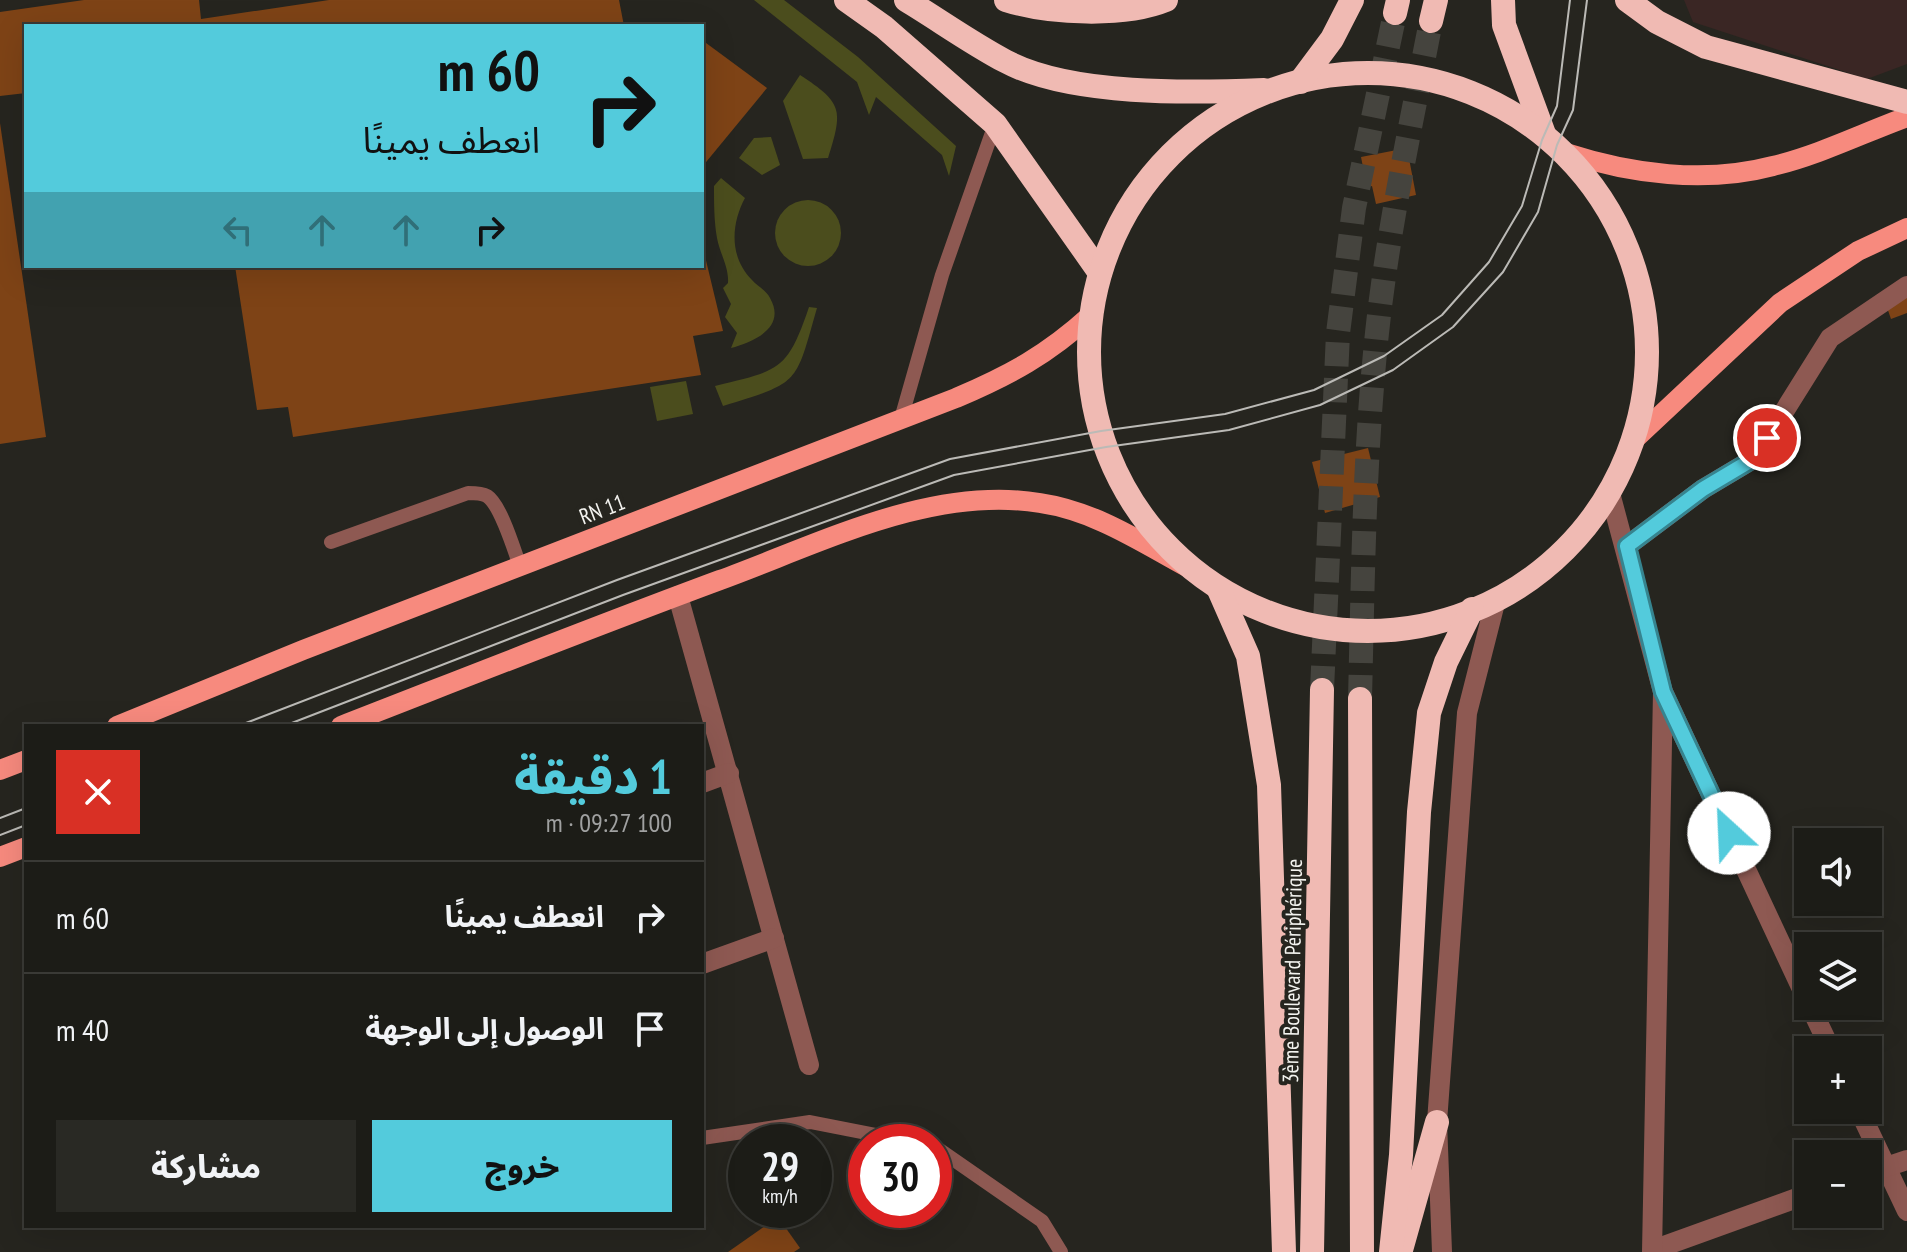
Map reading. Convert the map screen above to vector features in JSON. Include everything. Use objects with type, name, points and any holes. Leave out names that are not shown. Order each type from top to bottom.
[{"type":"highway","points":[[846,0],[884,27],[995,124],[1100,273]]},
{"type":"highway","points":[[906,0],[1007,63],[1064,79],[1122,89],[1190,93],[1275,89]]},
{"type":"highway","points":[[1006,0],[1084,11],[1145,8],[1166,0]]},
{"type":"highway","points":[[1300,82],[1332,39],[1352,0]]},
{"type":"highway","points":[[1503,0],[1504,25],[1544,134]]},
{"type":"highway","points":[[1627,0],[1657,22],[1706,47],[1907,102]]},
{"type":"highway","points":[[1343,74],[1387,74],[1431,80],[1473,93],[1512,112],[1566,153],[1605,201],[1632,257],[1647,316],[1648,378],[1635,439],[1610,493],[1574,542],[1527,583],[1496,599],[1422,627],[1356,631],[1317,628],[1266,613],[1219,590],[1189,568],[1151,529],[1121,485],[1106,447],[1090,388],[1091,315],[1100,273],[1119,225],[1148,180],[1184,142],[1216,119],[1275,89],[1300,82],[1343,74]]},
{"type":"highway","points":[[1219,590],[1248,656],[1269,785],[1284,1252]]},
{"type":"highway","points":[[1391,1252],[1401,1155],[1419,812],[1429,713],[1446,662],[1472,609]]},
{"type":"highway","name":"3ème Boulevard Périphérique","points":[[1312,1252],[1322,690]]},
{"type":"highway","points":[[1360,699],[1362,1252]]},
{"type":"highway","points":[[1400,1252],[1417,1206],[1437,1122]]},
{"type":"main road","points":[[1566,153],[1614,169],[1721,174],[1773,167],[1907,117]]},
{"type":"main road","points":[[1635,439],[1780,303],[1858,251],[1907,228]]},
{"type":"main road","name":"RN 11","points":[[122,724],[1018,372],[1061,342],[1091,315]]},
{"type":"main road","points":[[346,724],[678,596],[910,512],[977,501],[1039,503],[1099,519],[1189,568]]},
{"type":"main road","points":[[0,770],[24,761]]},
{"type":"main road","points":[[0,857],[24,848]]},
{"type":"street","points":[[1627,546],[1703,489],[1755,458],[1830,338],[1907,286]]},
{"type":"street","points":[[1610,493],[1627,546],[1663,692],[1794,972]]},
{"type":"street","points":[[678,596],[809,1065]]},
{"type":"street","points":[[1442,1252],[1437,1122],[1467,713],[1496,599]]},
{"type":"street","points":[[1663,692],[1652,1251],[1794,1199]]},
{"type":"street","points":[[704,782],[729,773]]},
{"type":"street","points":[[704,963],[774,938]]},
{"type":"street","points":[[1882,1168],[1907,1160]]},
{"type":"street","points":[[1882,1178],[1907,1211]]},
{"type":"lane","points":[[901,419],[942,275],[995,124]]},
{"type":"lane","points":[[331,542],[468,493],[479,493],[496,506],[520,566]]},
{"type":"lane","points":[[704,1138],[810,1122],[848,1129]]},
{"type":"lane","points":[[952,1158],[1042,1221],[1061,1252]]},
{"type":"shaded area","points":[[754,0],[784,0],[858,57],[956,146],[949,176],[942,155],[876,97],[869,115],[857,82]]},
{"type":"shaded area","points":[[1684,0],[1907,0],[1907,64],[1867,79],[1693,22]]},
{"type":"shaded area","points":[[800,75],[825,93],[836,109],[836,129],[828,158],[803,159],[783,101]]},
{"type":"shaded area","points":[[771,137],[780,165],[762,175],[739,158],[754,138]]},
{"type":"shaded area","points":[[721,178],[745,198],[735,229],[736,251],[745,271],[768,295],[774,309],[774,318],[765,332],[731,348],[737,333],[725,317],[731,304],[723,288],[728,283],[728,277],[715,219],[714,186]]},
{"type":"shaded area","points":[[808,200],[821,203],[831,210],[838,220],[841,233],[838,246],[831,256],[821,263],[808,266],[795,263],[785,256],[778,246],[775,233],[778,220],[785,210],[795,203]]},
{"type":"shaded area","points":[[809,307],[817,308],[804,352],[791,377],[768,391],[723,406],[715,386],[754,376],[778,365],[794,345]]},
{"type":"shaded area","points":[[686,381],[693,414],[657,421],[650,387]]},
{"type":"building","points":[[84,0],[199,0],[201,19],[329,0],[619,0],[624,24],[24,24],[24,93],[0,96],[0,12]]},
{"type":"building","points":[[704,41],[767,88],[704,165]]},
{"type":"building","points":[[0,123],[46,437],[0,444]]},
{"type":"building","points":[[1407,148],[1416,195],[1376,204],[1372,186],[1367,187],[1361,157]]},
{"type":"building","points":[[704,252],[723,331],[693,336],[701,375],[293,437],[288,407],[257,410],[235,268],[704,268]]},
{"type":"building","points":[[1907,287],[1907,313],[1891,319],[1883,296]]},
{"type":"building","points":[[1368,448],[1380,497],[1325,513],[1312,462]]},
{"type":"building","points":[[762,1228],[786,1228],[800,1248],[794,1252],[728,1252]]},
{"type":"tunnel","points":[[1322,690],[1338,333],[1354,208],[1395,13]]},
{"type":"tunnel","points":[[1360,699],[1367,470],[1377,333],[1394,216],[1431,21]]},
{"type":"tram line","points":[[243,724],[617,580],[950,459],[1101,431],[1225,414],[1314,390],[1384,356],[1442,315],[1489,262],[1522,206],[1542,140],[1557,106],[1570,0]]},
{"type":"tram line","points":[[289,724],[623,595],[954,475],[1106,447],[1229,430],[1320,405],[1393,370],[1453,327],[1503,272],[1538,212],[1557,145],[1573,110],[1587,0]]},
{"type":"tram line","points":[[0,818],[24,809]]},
{"type":"tram line","points":[[0,835],[24,826]]},
{"type":"route","points":[[1729,833],[1663,692],[1627,546],[1703,489],[1755,458],[1767,438]]}]
